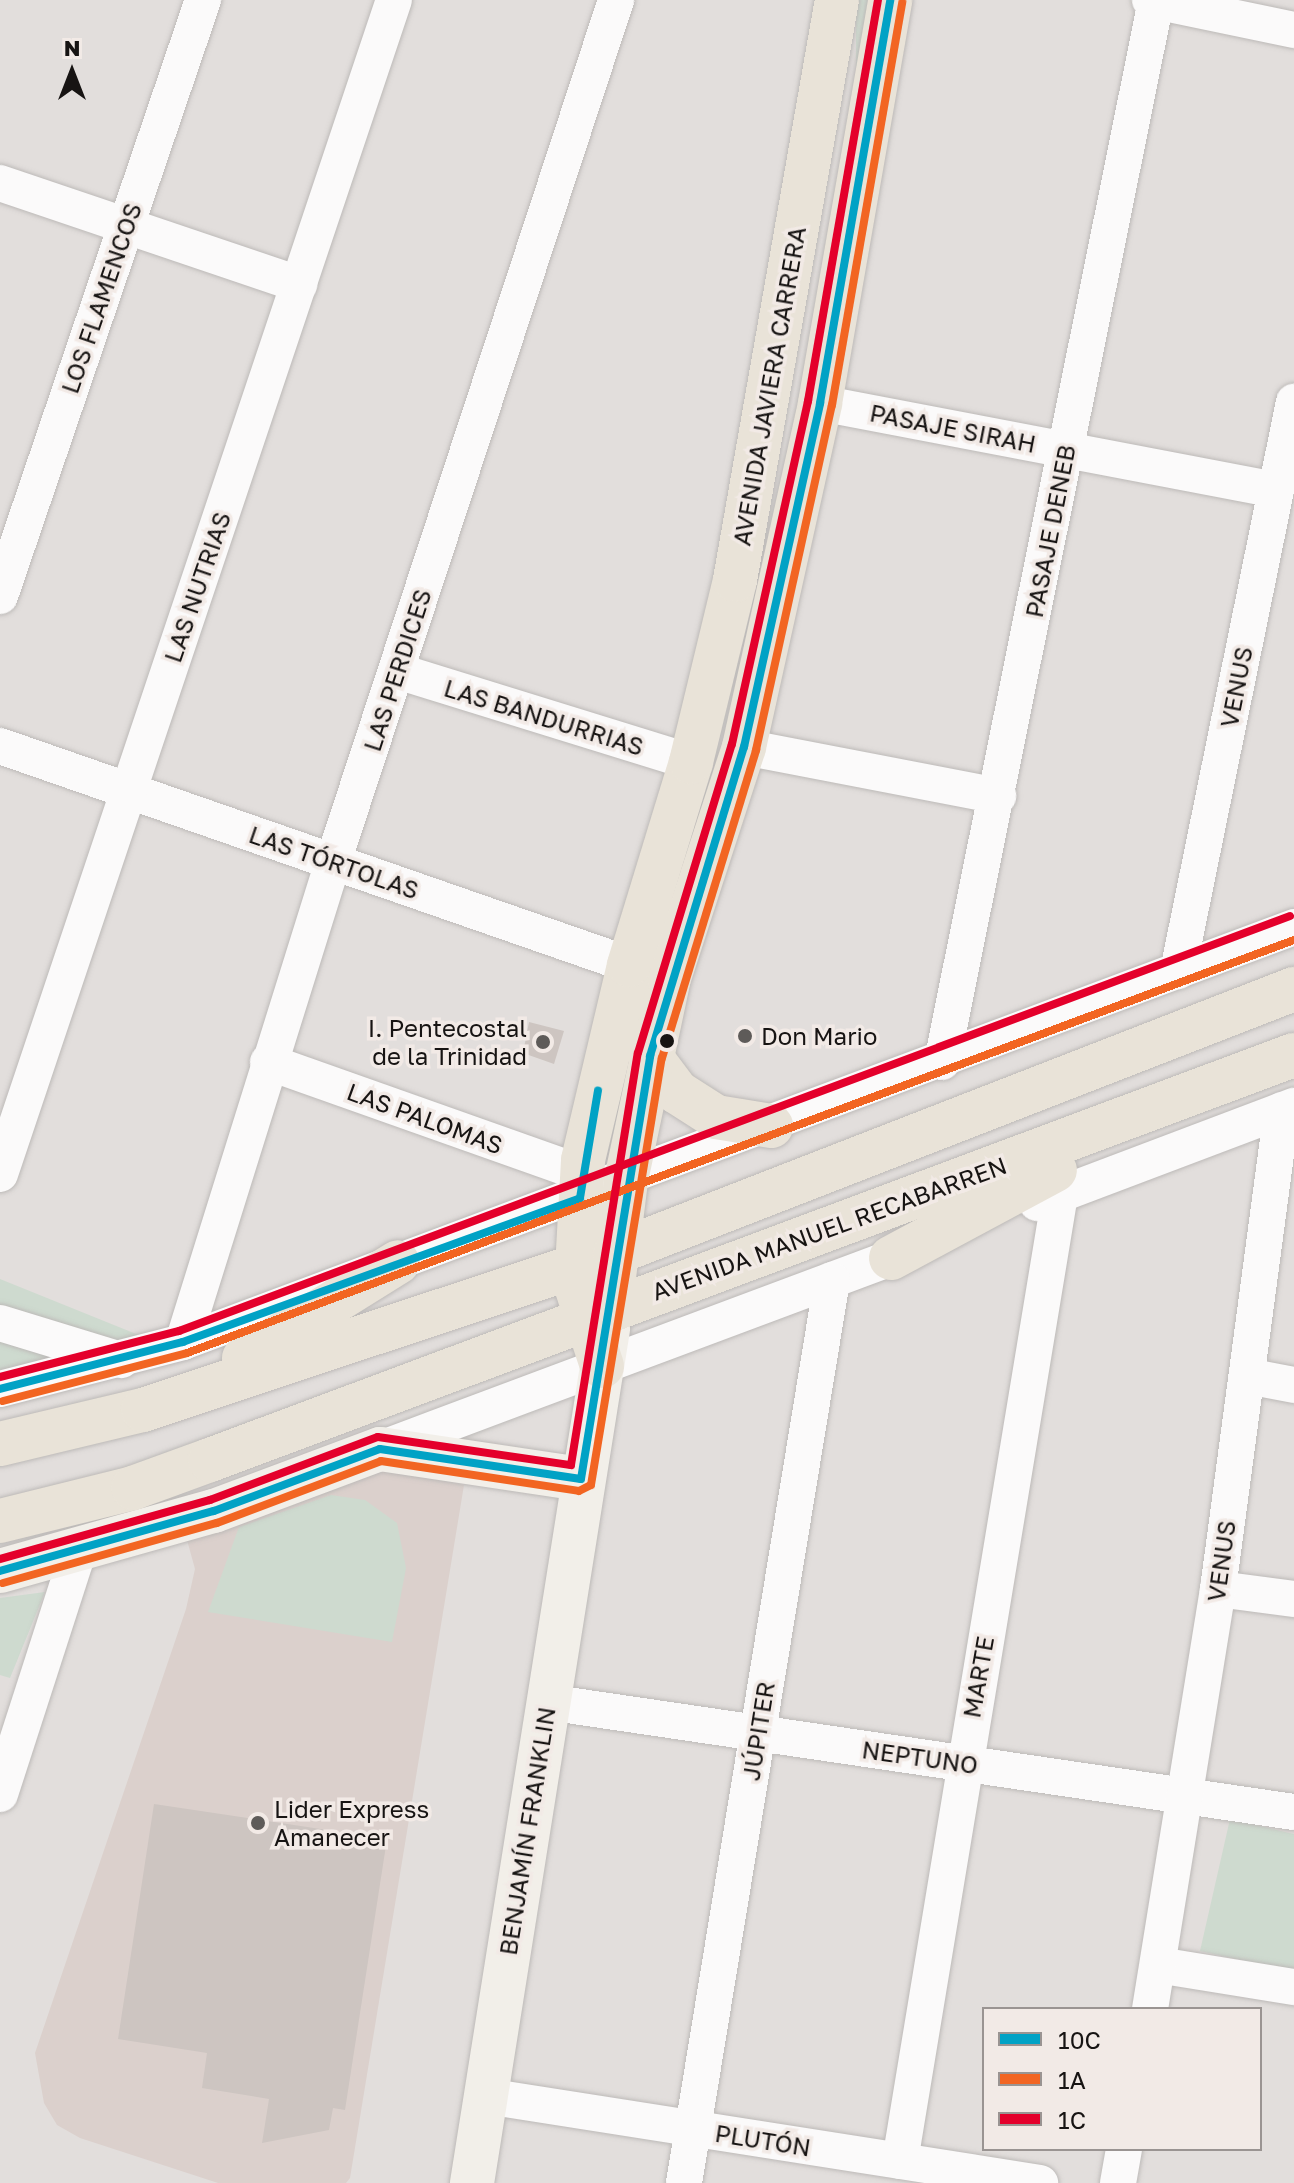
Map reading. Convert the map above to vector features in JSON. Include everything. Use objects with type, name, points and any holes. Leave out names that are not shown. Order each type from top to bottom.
[{"type":"main road","name":"AVENIDA JAVIERA CARRERA","points":[[595,1259],[626,1180],[650,1056],[649,971],[691,762],[735,580],[837,0]]},
{"type":"main road","name":"AVENIDA JAVIERA CARRERA","points":[[597,1312],[595,1259],[581,1185],[649,971],[744,747],[820,403],[890,0]]},
{"type":"main road","points":[[762,429],[793,408],[820,403]]},
{"type":"main road","name":"AVENIDA MANUEL RECABARREN","points":[[0,1444],[143,1410],[595,1259],[1294,989]]},
{"type":"main road","name":"AVENIDA MANUEL RECABARREN","points":[[0,1521],[133,1488],[597,1312],[1294,1055]]},
{"type":"main road","points":[[650,1056],[677,1092],[716,1117],[771,1126]]},
{"type":"main road","points":[[891,1258],[1201,1091]]},
{"type":"main road","points":[[143,1410],[233,1364],[398,1262]]},
{"type":"street","name":"LOS FLAMENCOS","points":[[0,596],[203,0]]},
{"type":"street","name":"LAS NUTRIAS","points":[[0,1174],[394,0]]},
{"type":"street","name":"LAS PERDICES","points":[[183,1342],[268,1062],[616,0]]},
{"type":"street","points":[[1153,1],[1294,30]]},
{"type":"street","name":"PASAJE DENEB","points":[[942,1062],[998,796],[1153,1]]},
{"type":"street","points":[[0,183],[299,284]]},
{"type":"street","name":"VENUS","points":[[1178,971],[1294,402]]},
{"type":"street","name":"PASAJE SIRAH","points":[[820,403],[1276,490]]},
{"type":"street","name":"LAS BANDURRIAS","points":[[397,671],[691,762]]},
{"type":"street","name":"LAS TÓRTOLAS","points":[[0,746],[649,971]]},
{"type":"street","points":[[744,747],[998,796]]},
{"type":"street","points":[[0,1389],[123,1361],[183,1342],[398,1262],[581,1185],[626,1180],[1294,927]]},
{"type":"street","name":"LAS PALOMAS","points":[[268,1062],[581,1185]]},
{"type":"street","name":"VENUS","points":[[1150,2007],[1218,1589],[1288,1108]]},
{"type":"street","name":"AVENIDA MANUEL RECABARREN","points":[[0,1571],[78,1553],[380,1449],[1288,1108]]},
{"type":"street","name":"MARTE","points":[[900,2161],[963,1764],[1060,1194]]},
{"type":"street","name":"JÚPITER","points":[[684,2183],[832,1280]]},
{"type":"street","name":"AVENIDA JAVIERA CARRERA","points":[[597,1312],[602,1366]]},
{"type":"street","points":[[0,1323],[123,1361]]},
{"type":"street","name":"BENJAMÍN FRANKLIN","points":[[472,2183],[581,1479],[602,1366]]},
{"type":"street","points":[[1247,1376],[1294,1385]]},
{"type":"street","points":[[380,1449],[581,1479]]},
{"type":"street","points":[[0,1794],[78,1553]]},
{"type":"street","points":[[1218,1589],[1294,1599]]},
{"type":"street","name":"NEPTUNO","points":[[547,1702],[1294,1812]]},
{"type":"street","points":[[1158,1965],[1294,1987]]},
{"type":"street","name":"PLUTÓN","points":[[486,2096],[1040,2183]]},
{"type":"street","points":[[1118,2183],[1124,2151]]},
{"type":"shaded area","points":[[856,0],[872,0],[872,134],[856,134]]},
{"type":"shaded area","points":[[0,1279],[156,1342],[0,1381]]},
{"type":"shaded area","name":"Lider Express Amanecer","points":[[399,1470],[464,1485],[350,2178],[346,2183],[218,2183],[80,2138],[57,2125],[44,2103],[35,2053],[186,1609],[195,1569],[187,1540],[360,1475]]},
{"type":"shaded area","points":[[331,1495],[365,1500],[397,1523],[406,1568],[392,1642],[208,1612],[239,1527]]},
{"type":"shaded area","points":[[45,1592],[10,1678],[0,1675],[0,1598]]},
{"type":"shaded area","points":[[1230,1819],[1294,1834],[1294,1972],[1200,1951]]},
{"type":"building","name":"I. Pentecostal de la Trinidad","points":[[529,1022],[564,1031],[554,1064],[523,1053]]},
{"type":"building","points":[[154,1804],[387,1839],[345,2110],[333,2108],[329,2130],[262,2143],[269,2099],[202,2088],[207,2053],[118,2039]]},
{"type":"transit line","name":"1C","points":[[0,1559],[210,1500],[378,1437],[571,1465],[638,1053],[732,744],[808,401],[878,0]]},
{"type":"transit line","name":"10C","points":[[0,1571],[214,1511],[380,1449],[581,1479],[650,1056],[744,747],[820,403],[890,0]]},
{"type":"transit line","name":"1A","points":[[3,1583],[217,1523],[381,1461],[579,1491],[591,1485],[662,1058],[756,750],[832,405],[902,2]]},
{"type":"transit line","name":"1C","points":[[0,1377],[179,1331],[1290,916]]},
{"type":"transit line","name":"1A","points":[[3,1401],[187,1353],[1294,940]]},
{"type":"transit line","name":"10C","points":[[0,1389],[183,1342],[580,1198],[598,1091]]},
{"type":"place","name":"Don Mario","points":[[745,1036]]},
{"type":"place","name":"I. Pentecostal de la Trinidad","points":[[543,1042]]},
{"type":"place","name":"Lider Express Amanecer","points":[[258,1823]]}]
